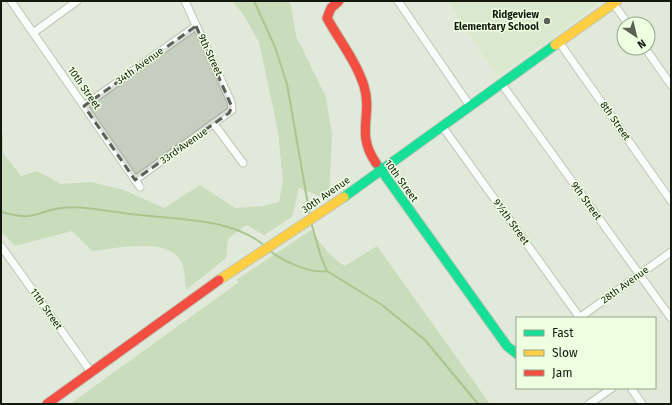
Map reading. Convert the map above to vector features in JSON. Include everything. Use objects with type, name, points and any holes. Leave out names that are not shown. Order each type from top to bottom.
[{"type":"street","name":"10th Street","points":[[11,1],[140,187]]},
{"type":"street","points":[[33,33],[77,1]]},
{"type":"street","name":"9th Street","points":[[185,1],[231,102],[232,110]]},
{"type":"street","name":"10th Street","points":[[339,1],[332,6],[327,18],[357,70],[364,87],[366,108],[363,135],[368,152],[507,346],[516,353]]},
{"type":"street","points":[[398,1],[470,106]]},
{"type":"street","points":[[615,2],[623,16]]},
{"type":"street","name":"30th Avenue","points":[[47,404],[207,288],[290,234],[615,2]]},
{"type":"street","name":"34th Avenue","points":[[84,106],[196,26]]},
{"type":"street","name":"8th Street","points":[[559,42],[671,201]]},
{"type":"street","points":[[651,56],[671,85]]},
{"type":"street","name":"9th Street","points":[[501,83],[671,318]]},
{"type":"street","name":"33rd Avenue","points":[[135,180],[232,110]]},
{"type":"street","points":[[214,124],[243,163]]},
{"type":"street","name":"9½th Street","points":[[442,126],[579,317]]},
{"type":"street","name":"11th Street","points":[[1,246],[91,372]]},
{"type":"street","name":"28th Avenue","points":[[581,317],[671,252]]},
{"type":"street","points":[[589,404],[611,389]]},
{"type":"street","points":[[632,389],[642,404]]},
{"type":"highlighted area","points":[[196,26],[232,107],[229,113],[135,180],[84,106]]},
{"type":"shaded area","points":[[232,1],[288,1],[291,5],[296,36],[326,97],[332,135],[329,200],[299,188],[292,217],[264,235],[246,225],[228,239],[226,258],[186,290],[183,266],[177,256],[168,250],[143,246],[92,251],[72,231],[15,246],[1,231],[1,132],[3,135],[3,153],[21,176],[37,171],[61,184],[91,182],[124,190],[164,208],[200,185],[235,208],[263,206],[279,202],[283,181],[278,131],[259,42],[243,14]]},
{"type":"shaded area","points":[[447,1],[602,1],[497,77]]},
{"type":"shaded area","points":[[311,230],[330,255],[345,266],[377,246],[490,404],[70,404],[239,282],[236,280]]},
{"type":"waterway","points":[[254,1],[275,47],[287,84],[310,216]]},
{"type":"waterway","points":[[1,212],[25,216],[71,207],[206,222],[237,230],[252,237],[265,246]]},
{"type":"waterway","points":[[311,222],[321,257],[327,271],[382,305],[425,340],[478,404]]},
{"type":"waterway","points":[[270,251],[282,259],[305,269],[313,271],[327,271]]},
{"type":"traffic: fast","points":[[344,197],[555,45]]},
{"type":"traffic: fast","points":[[376,163],[507,346],[516,353]]},
{"type":"traffic: slow","points":[[555,45],[617,1]]},
{"type":"traffic: slow","points":[[219,280],[344,197]]},
{"type":"traffic: jam","points":[[339,1],[331,8],[327,18],[361,77],[367,106],[365,133],[370,152],[376,163]]},
{"type":"traffic: jam","points":[[47,404],[219,280]]},
{"type":"place","name":"Ridgeview Elementary School","points":[[547,21]]}]
